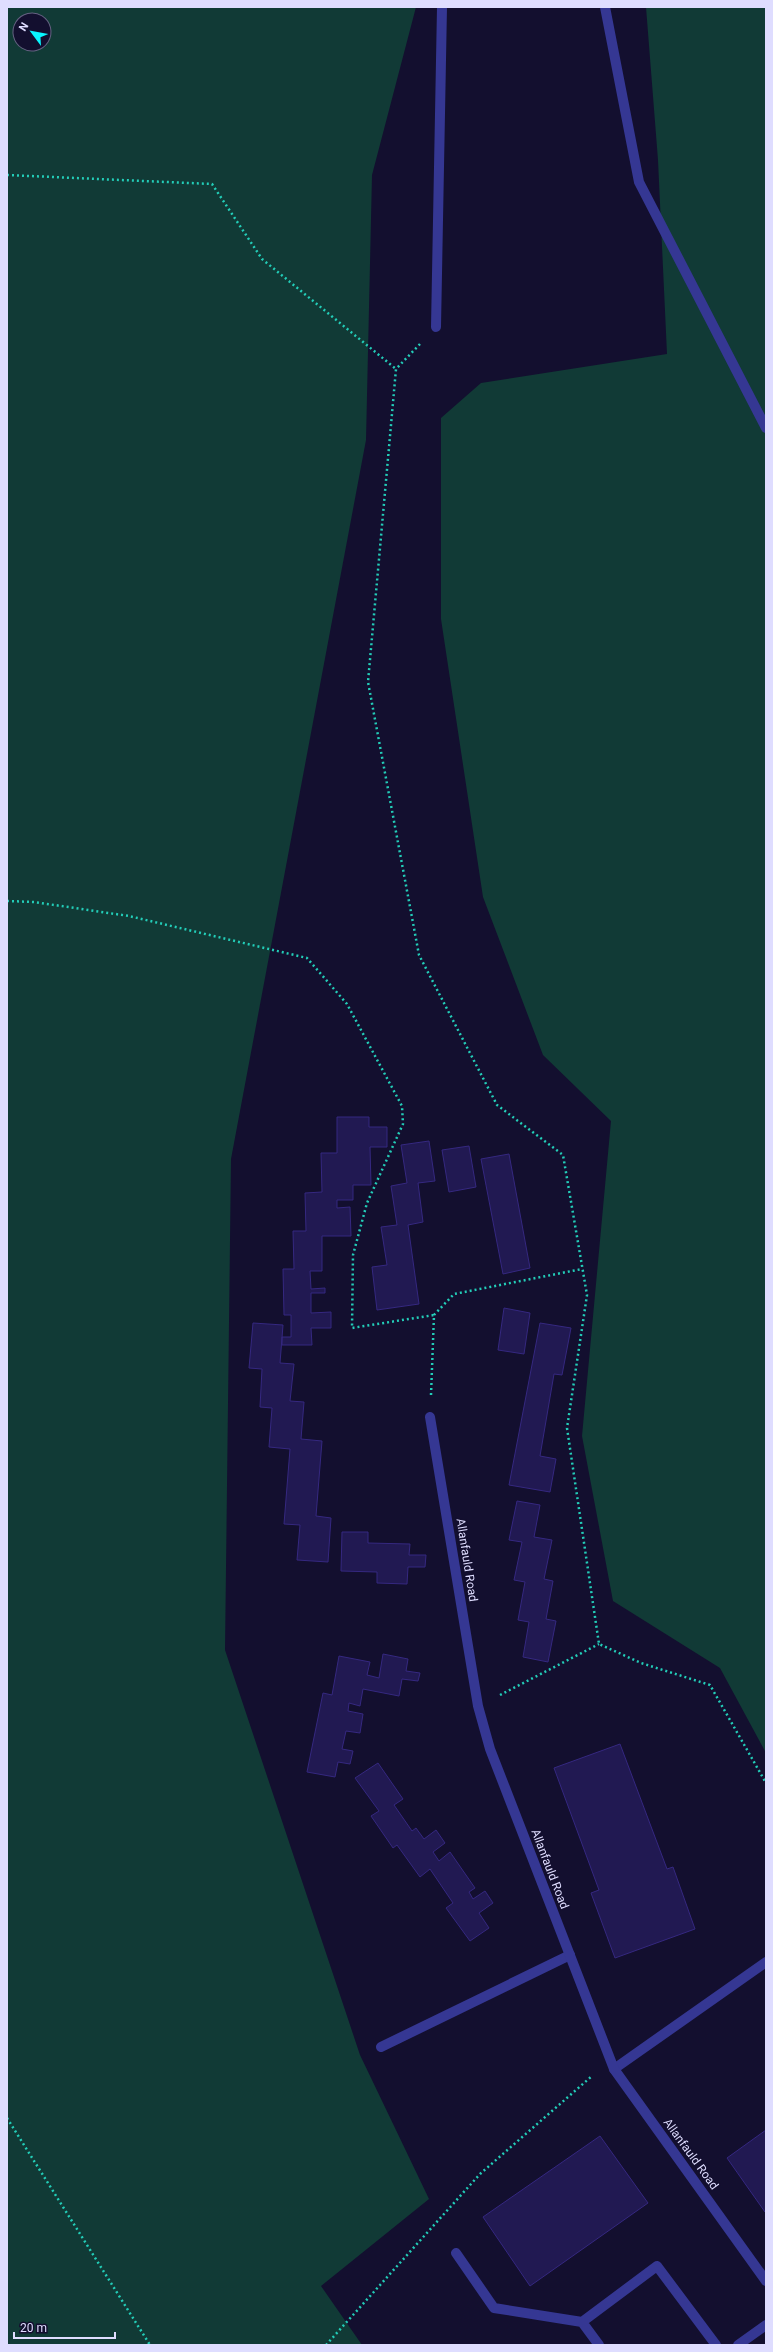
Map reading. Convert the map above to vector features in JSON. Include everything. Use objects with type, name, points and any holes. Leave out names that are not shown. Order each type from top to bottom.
[{"type":"street","points":[[436,327],[442,7]]},
{"type":"street","points":[[605,7],[639,182],[766,428]]},
{"type":"street","name":"Allanfauld Road","points":[[430,1417],[478,1706],[490,1749],[610,2059],[614,2069],[766,2281]]},
{"type":"street","points":[[381,2047],[570,1955]]},
{"type":"street","points":[[614,2069],[766,1962]]},
{"type":"street","points":[[456,2253],[494,2308],[582,2322],[599,2345]]},
{"type":"street","points":[[582,2322],[658,2266],[716,2345]]},
{"type":"street","points":[[738,2345],[766,2325]]},
{"type":"path","points":[[7,175],[212,184],[262,259],[396,369]]},
{"type":"path","points":[[436,327],[396,369],[368,682],[419,955],[497,1105],[563,1155],[586,1295],[567,1428],[599,1644]]},
{"type":"path","points":[[7,901],[34,902],[129,916],[307,958],[347,1004],[402,1106],[403,1124],[367,1203],[353,1255],[352,1328],[434,1315],[454,1294],[582,1269]]},
{"type":"path","points":[[430,1417],[434,1315]]},
{"type":"path","points":[[478,1706],[599,1644]]},
{"type":"path","points":[[599,1644],[641,1663],[710,1685],[766,1783]]},
{"type":"path","points":[[326,2345],[480,2174],[610,2059]]},
{"type":"path","points":[[7,2118],[150,2345]]},
{"type":"green space","points":[[7,7],[416,7],[372,175],[366,440],[231,1159],[225,1650],[360,2055],[429,2199],[321,2286],[362,2345],[7,2345]]},
{"type":"green space","points":[[646,7],[766,7],[766,1753],[720,1668],[613,1601],[582,1436],[611,1121],[543,1055],[483,897],[441,619],[441,418],[481,383],[667,354],[658,160]]},
{"type":"building","points":[[337,1117],[369,1117],[369,1127],[387,1127],[387,1147],[370,1147],[371,1185],[353,1185],[353,1200],[337,1200],[337,1208],[350,1207],[351,1236],[322,1236],[322,1271],[310,1271],[311,1289],[325,1288],[325,1293],[311,1293],[311,1313],[331,1312],[331,1328],[311,1328],[312,1345],[282,1345],[282,1337],[291,1337],[291,1315],[284,1315],[283,1269],[294,1269],[293,1231],[306,1231],[305,1193],[322,1192],[321,1153],[337,1153]]},
{"type":"building","points":[[429,1141],[435,1181],[418,1183],[423,1222],[408,1225],[419,1304],[377,1310],[372,1267],[387,1265],[381,1227],[397,1225],[391,1186],[407,1183],[401,1145]]},
{"type":"building","points":[[469,1146],[476,1187],[449,1192],[442,1150]]},
{"type":"building","points":[[509,1154],[530,1268],[503,1274],[481,1159]]},
{"type":"building","points":[[504,1308],[530,1313],[524,1354],[498,1350]]},
{"type":"building","points":[[253,1323],[283,1325],[280,1363],[294,1364],[290,1401],[304,1402],[301,1439],[322,1441],[316,1516],[331,1518],[328,1562],[297,1560],[300,1525],[284,1524],[290,1449],[269,1447],[272,1408],[260,1407],[262,1369],[249,1368]]},
{"type":"building","points":[[540,1323],[571,1328],[562,1375],[554,1374],[540,1456],[556,1459],[550,1492],[509,1485]]},
{"type":"building","points":[[517,1501],[540,1505],[534,1537],[552,1540],[544,1579],[553,1581],[546,1619],[556,1621],[548,1662],[523,1657],[529,1622],[518,1620],[525,1582],[514,1580],[522,1542],[509,1540]]},
{"type":"building","points":[[342,1532],[368,1532],[368,1543],[410,1544],[409,1555],[426,1555],[425,1567],[408,1567],[407,1584],[377,1583],[377,1572],[341,1571]]},
{"type":"building","points":[[383,1654],[408,1659],[406,1671],[420,1673],[418,1681],[402,1679],[399,1696],[363,1689],[360,1706],[349,1703],[348,1711],[363,1714],[360,1733],[346,1731],[342,1749],[353,1751],[350,1764],[338,1762],[335,1777],[307,1772],[323,1693],[332,1695],[339,1656],[370,1662],[367,1675],[379,1678]]},
{"type":"building","points":[[620,1744],[667,1869],[673,1867],[695,1929],[615,1958],[591,1893],[599,1890],[554,1768]]},
{"type":"building","points":[[378,1763],[403,1799],[394,1805],[412,1831],[416,1828],[424,1839],[436,1830],[445,1843],[433,1852],[439,1861],[450,1852],[475,1888],[469,1892],[473,1899],[485,1891],[493,1903],[479,1913],[489,1928],[470,1941],[446,1908],[453,1903],[430,1869],[420,1877],[397,1845],[393,1848],[371,1816],[379,1811],[355,1778]]},
{"type":"building","points":[[766,2130],[766,2212],[765,2212],[727,2158]]},
{"type":"building","points":[[600,2136],[648,2203],[530,2286],[483,2217]]}]
